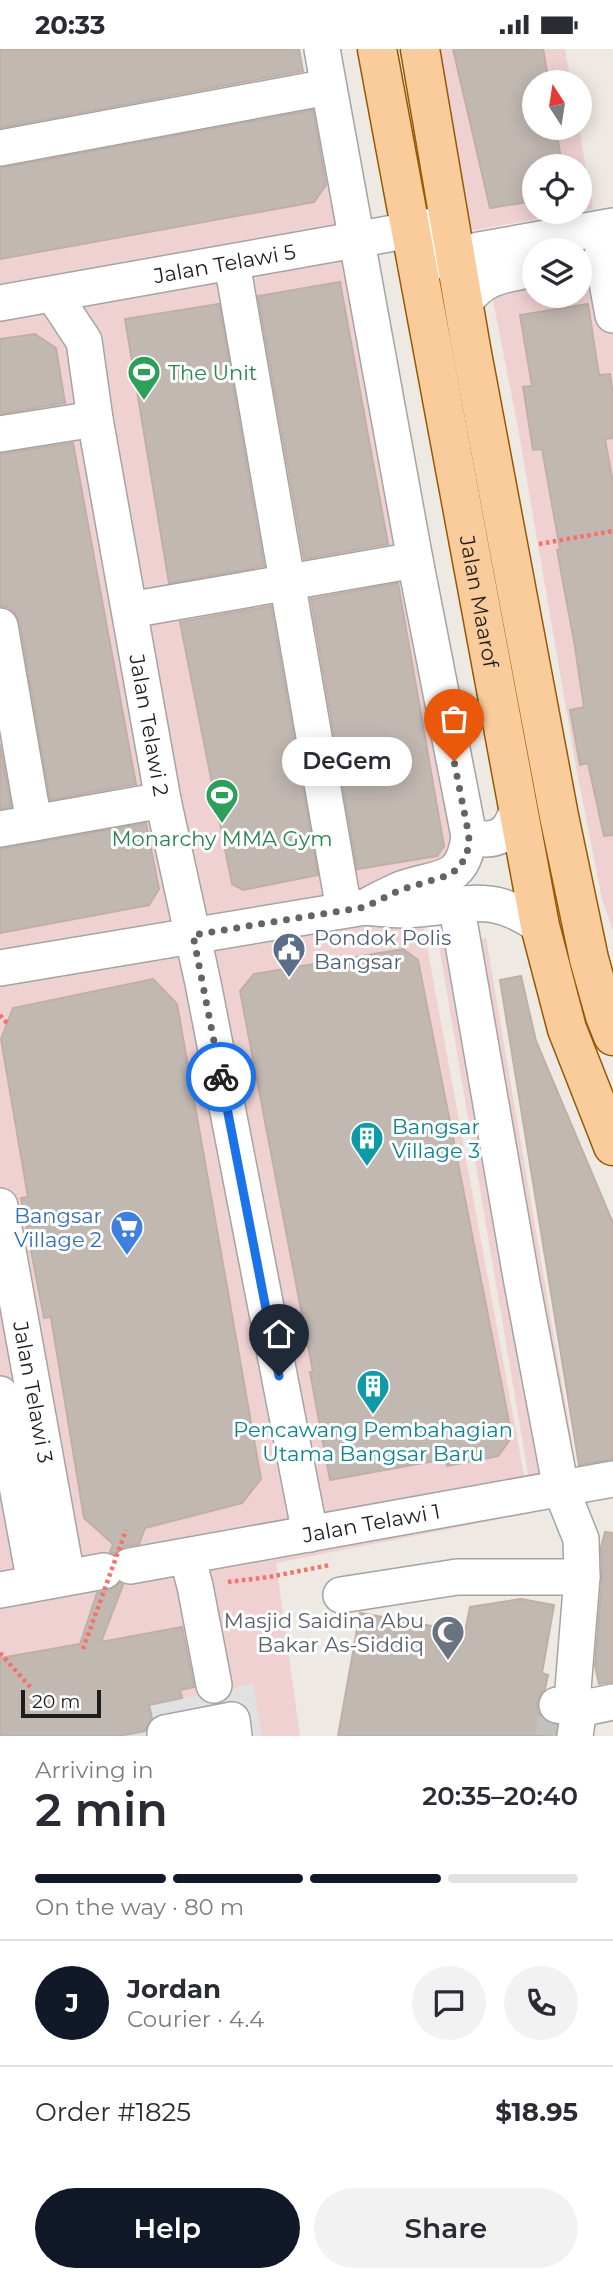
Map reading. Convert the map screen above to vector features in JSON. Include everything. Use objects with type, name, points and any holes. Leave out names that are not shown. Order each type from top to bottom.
[{"type":"main road","name":"Jalan Maarof","points":[[377,49],[540,926],[567,1029],[613,1146]]},
{"type":"main road","name":"Jalan Maarof","points":[[419,49],[452,241],[577,906],[592,971],[613,1036]]},
{"type":"street","points":[[322,49],[415,560],[469,836],[467,855],[458,869],[446,876],[400,890],[354,909]]},
{"type":"street","points":[[0,148],[328,87]]},
{"type":"street","name":"Jalan Telawi 5","points":[[0,303],[357,241],[413,248],[452,241],[479,250],[602,249]]},
{"type":"street","points":[[602,249],[613,315]]},
{"type":"street","points":[[232,263],[287,583],[354,909]]},
{"type":"street","points":[[464,303],[472,291],[490,279],[522,272]]},
{"type":"street","name":"Jalan Telawi 2","points":[[53,293],[84,341],[163,800],[193,935],[310,1534]]},
{"type":"street","points":[[0,434],[96,419]]},
{"type":"street","points":[[130,610],[415,560]]},
{"type":"street","points":[[0,625],[34,823]]},
{"type":"street","points":[[0,829],[163,800]]},
{"type":"street","points":[[469,836],[481,840],[494,839],[506,833],[517,811]]},
{"type":"street","points":[[0,968],[354,909],[403,910],[478,902],[514,910],[540,926]]},
{"type":"street","points":[[456,903],[519,1269],[561,1489],[581,1539],[583,1577],[568,1711],[613,1702]]},
{"type":"street","name":"Jalan Telawi 3","points":[[0,1206],[22,1590]]},
{"type":"street","name":"Jalan Telawi 3","points":[[0,1394],[22,1590]]},
{"type":"street","name":"Jalan Telawi 1","points":[[22,1590],[117,1569],[613,1479]]},
{"type":"street","points":[[199,1554],[195,1586],[224,1683]]},
{"type":"street","points":[[341,1595],[457,1577],[583,1577]]},
{"type":"street","points":[[166,1736],[165,1733],[232,1720],[234,1736]]},
{"type":"path","points":[[537,544],[613,531]]},
{"type":"path","points":[[0,1015],[7,1023]]},
{"type":"path","points":[[83,1649],[126,1530]]},
{"type":"path","points":[[0,1653],[31,1688]]},
{"type":"shaded area","points":[[436,49],[565,49],[569,70],[522,70],[522,140],[581,140],[583,154],[522,154],[522,222],[468,231]]},
{"type":"shaded area","points":[[317,76],[455,832],[422,919],[531,1513],[276,1563],[300,1736],[0,1736],[0,142]]},
{"type":"shaded area","points":[[613,263],[613,931],[602,899],[577,772],[518,428],[491,290],[522,281],[522,308],[592,308],[592,267]]},
{"type":"shaded area","points":[[486,938],[578,1478],[530,1486],[439,946]]},
{"type":"shaded area","points":[[253,1684],[262,1736],[127,1736],[154,1729],[149,1705]]},
{"type":"building","points":[[0,49],[299,49],[303,71],[0,128]]},
{"type":"building","points":[[453,49],[543,49],[547,70],[522,70],[522,140],[558,140],[560,154],[522,154],[522,203],[490,208]]},
{"type":"building","points":[[313,110],[326,185],[314,202],[0,259],[0,168]]},
{"type":"building","points":[[340,282],[388,544],[304,559],[258,296]]},
{"type":"building","points":[[219,304],[264,566],[169,583],[125,319]]},
{"type":"building","points":[[563,308],[589,308],[599,375],[610,374],[613,438],[605,439],[613,483],[613,835],[604,836],[588,763],[580,765],[570,710],[584,707],[542,449],[533,450],[523,387],[532,386],[520,315]]},
{"type":"building","points":[[35,334],[56,348],[65,403],[0,414],[0,339]]},
{"type":"building","points":[[73,443],[136,784],[50,800],[20,623],[8,607],[0,606],[0,454]]},
{"type":"building","points":[[398,583],[444,846],[437,856],[357,869],[311,599]]},
{"type":"building","points":[[271,606],[318,875],[243,890],[232,884],[180,622]]},
{"type":"building","points":[[0,744],[11,807],[0,809]]},
{"type":"building","points":[[146,823],[159,889],[149,905],[0,933],[0,849]]},
{"type":"building","name":"Bangsar Village 3","points":[[403,949],[418,960],[512,1437],[498,1456],[447,1466],[445,1459],[330,1480],[310,1372],[313,1372],[240,991],[254,974]]},
{"type":"building","points":[[521,976],[536,1041],[613,1223],[613,1459],[579,1465],[500,980]]},
{"type":"building","name":"Bangsar Village 2","points":[[153,979],[177,1004],[261,1479],[242,1503],[145,1528],[139,1544],[126,1546],[114,1554],[110,1552],[113,1544],[84,1518],[51,1317],[44,1318],[21,1198],[28,1197],[1,1039],[13,1008]]},
{"type":"building","points":[[605,1532],[613,1533],[613,1682],[599,1684],[595,1666],[602,1578],[601,1547]]},
{"type":"building","points":[[120,1583],[123,1585],[101,1642],[182,1627],[194,1687],[180,1690],[182,1698],[149,1705],[152,1718],[145,1731],[118,1736],[0,1736],[0,1658],[80,1644],[97,1593],[108,1591]]},
{"type":"building","name":"Masjid Saidina Abu Bakar As-Siddiq","points":[[521,1599],[554,1605],[542,1673],[548,1675],[545,1689],[537,1702],[538,1712],[544,1720],[556,1725],[555,1736],[338,1736],[360,1613],[465,1632],[470,1607]]},
{"type":"tunnel","points":[[553,1736],[555,1717]]},
{"type":"way so far","points":[[221,1077],[193,935],[365,907],[400,890],[446,876],[458,869],[467,855],[469,836],[454,761]]},
{"type":"place","name":"The Unit","points":[[144,402]]},
{"type":"place","name":"DeGem","points":[[454,761]]},
{"type":"place","name":"Monarchy MMA Gym","points":[[222,825]]},
{"type":"place","name":"Pondok Polis Bangsar","points":[[289,979]]},
{"type":"place","name":"Bangsar Village 3","points":[[367,1168]]},
{"type":"place","name":"Bangsar Village 2","points":[[127,1257]]},
{"type":"place","name":"Pencawang Pembahagian Utama Bangsar Baru","points":[[373,1416]]},
{"type":"place","name":"Masjid Saidina Abu Bakar As-Siddiq","points":[[448,1662]]},
{"type":"route","points":[[221,1077],[279,1376]]}]
